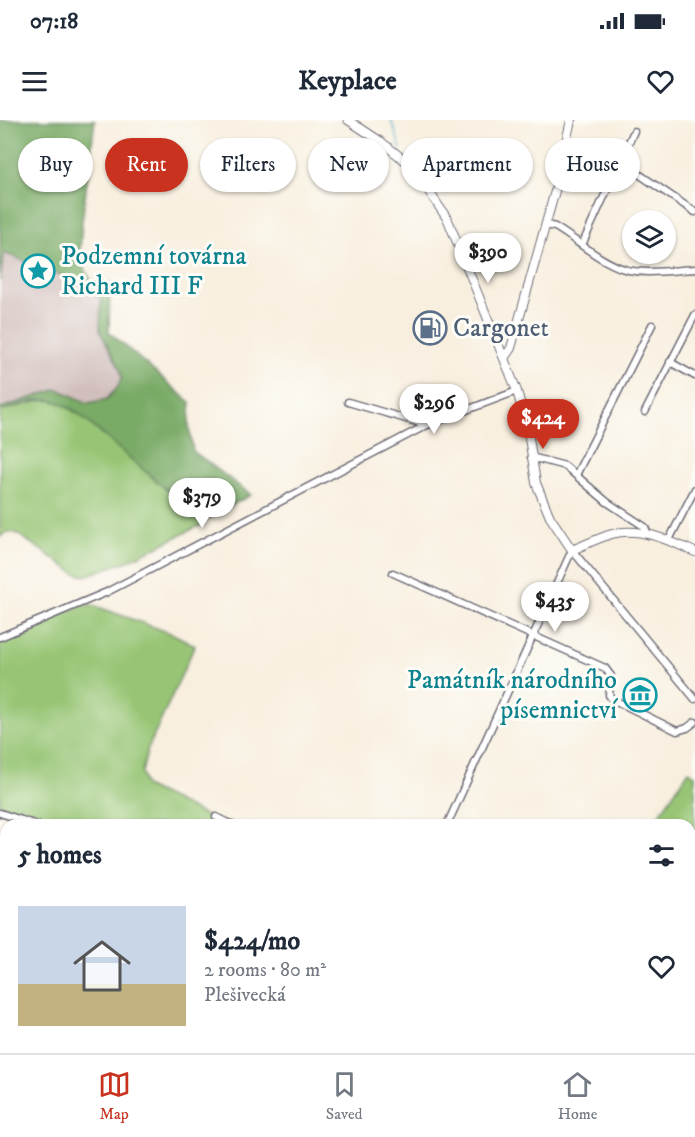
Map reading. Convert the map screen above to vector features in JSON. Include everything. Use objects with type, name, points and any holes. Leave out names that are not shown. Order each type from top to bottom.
[{"type":"street","points":[[348,120],[412,166],[448,220],[517,391],[528,431],[536,483],[550,517],[572,550],[695,699]]},
{"type":"street","points":[[505,357],[511,348],[546,225],[571,120]]},
{"type":"street","points":[[631,138],[634,131]]},
{"type":"street","points":[[640,175],[695,212]]},
{"type":"street","points":[[582,245],[607,192]]},
{"type":"street","points":[[546,225],[555,227],[623,269],[635,271],[695,269]]},
{"type":"street","points":[[645,412],[695,315]]},
{"type":"street","points":[[576,475],[652,325]]},
{"type":"street","points":[[670,362],[695,376]]},
{"type":"street","points":[[0,638],[107,592],[427,425],[517,391]]},
{"type":"street","points":[[348,402],[427,425]]},
{"type":"street","points":[[531,457],[565,466],[607,502],[645,527],[648,535]]},
{"type":"street","points":[[669,540],[695,489]]},
{"type":"street","points":[[450,819],[572,550],[614,533],[648,535],[669,540],[695,552]]},
{"type":"street","points":[[393,573],[605,668],[611,676],[609,695],[612,699],[677,730],[687,728],[695,722]]},
{"type":"street","points":[[0,813],[18,819]]},
{"type":"street","points":[[216,817],[220,819]]},
{"type":"shaded area","points":[[4,253],[66,277],[101,298],[100,331],[122,377],[117,388],[107,399],[88,403],[58,389],[0,408],[0,281]]},
{"type":"green space","points":[[0,120],[95,120],[93,138],[18,138],[18,192],[86,192],[80,250],[86,272],[94,285],[103,287],[110,282],[109,332],[191,403],[189,424],[193,451],[251,495],[203,521],[69,407],[50,400],[42,400],[0,411],[0,408],[58,389],[88,403],[107,399],[117,388],[122,377],[100,331],[101,298],[66,277],[4,253],[0,281]]},
{"type":"green space","points":[[48,399],[57,400],[80,415],[203,521],[203,524],[128,561],[85,576],[76,574],[16,533],[7,532],[0,537],[0,411]]},
{"type":"green space","points":[[84,604],[93,605],[173,634],[195,645],[147,751],[142,772],[145,786],[213,819],[26,819],[0,810],[0,641]]},
{"type":"green space","points":[[689,771],[695,775],[695,819],[656,819]]},
{"type":"waterway","points":[[391,120],[401,149]]},
{"type":"place","name":"Podzemní továrna Richard III F","points":[[38,271]]},
{"type":"place","name":"Cargonet","points":[[430,328]]},
{"type":"place","name":"Památník národního písemnictví","points":[[640,695]]}]
